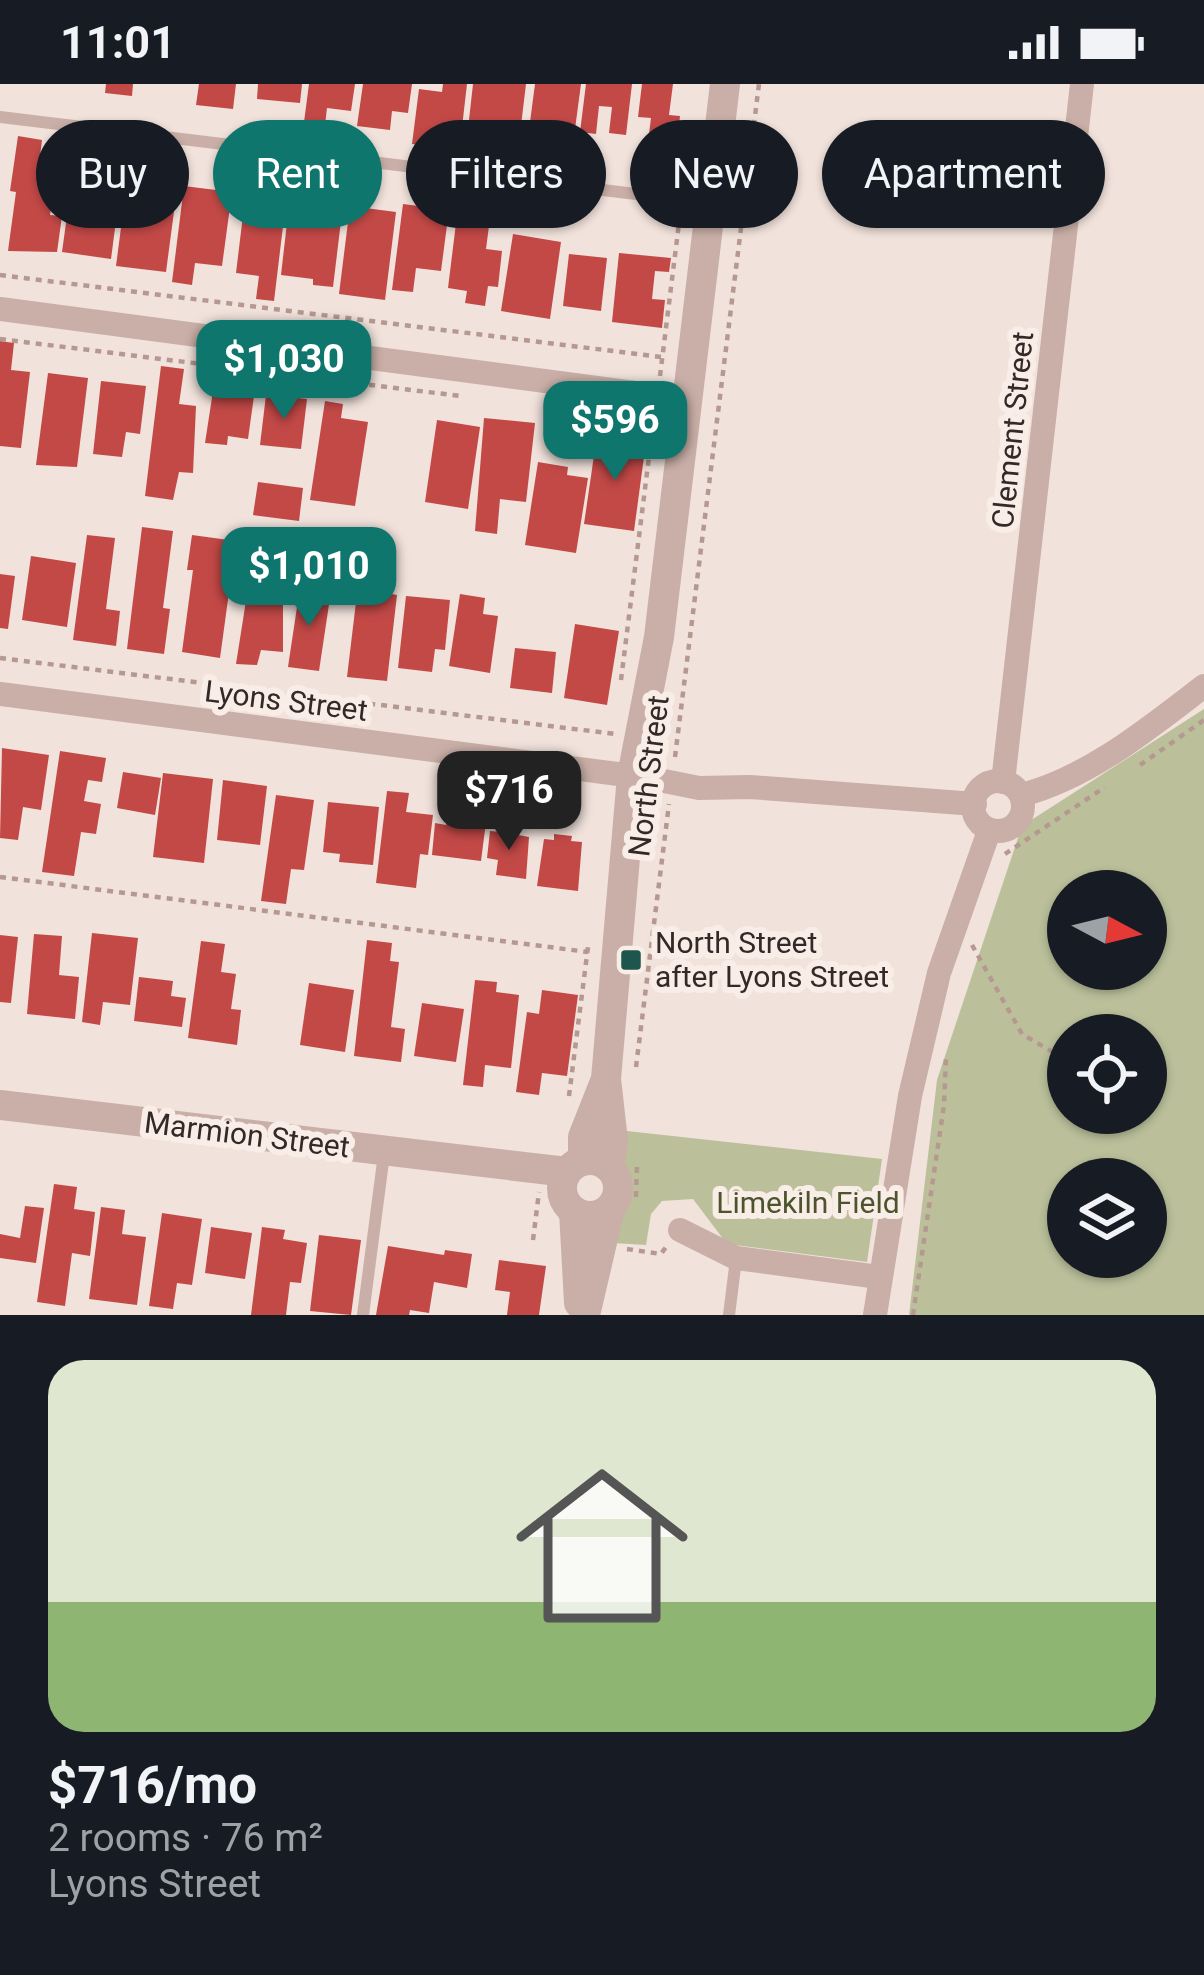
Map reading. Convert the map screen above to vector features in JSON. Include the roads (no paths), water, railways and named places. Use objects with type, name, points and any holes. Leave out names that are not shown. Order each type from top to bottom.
[{"type":"street","name":"North Street","points":[[716,120],[725,84]]},
{"type":"street","name":"Clement Street","points":[[1012,789],[1082,84]]},
{"type":"street","name":"North Street","points":[[582,1315],[588,1177],[584,1137],[606,1079],[623,914],[637,872],[646,771],[660,692],[658,637],[671,410],[694,228]]},
{"type":"street","points":[[0,309],[671,410]]},
{"type":"street","points":[[1012,789],[1023,815],[1009,830],[989,831],[975,817],[974,804],[974,797],[988,782],[1012,789],[1045,789],[1133,740],[1204,686]]},
{"type":"street","name":"Lyons Street","points":[[0,694],[565,767],[646,771],[699,788],[750,787],[974,804]]},
{"type":"street","points":[[874,1315],[910,1096],[939,973],[989,831]]},
{"type":"street","name":"Marmion Street","points":[[0,1105],[588,1177]]},
{"type":"street","name":"North Street","points":[[582,1315],[624,1213],[618,1183],[588,1177]]},
{"type":"street","points":[[680,1230],[736,1258],[879,1277]]},
{"type":"lane","points":[[0,117],[630,193]]},
{"type":"lane","points":[[363,1315],[385,1153]]},
{"type":"lane","points":[[729,1315],[736,1258]]},
{"type":"place","name":"North Street after Lyons Street","points":[[631,960]]},
{"type":"park label","name":"Limekiln Field","points":[[808,1203]]}]
